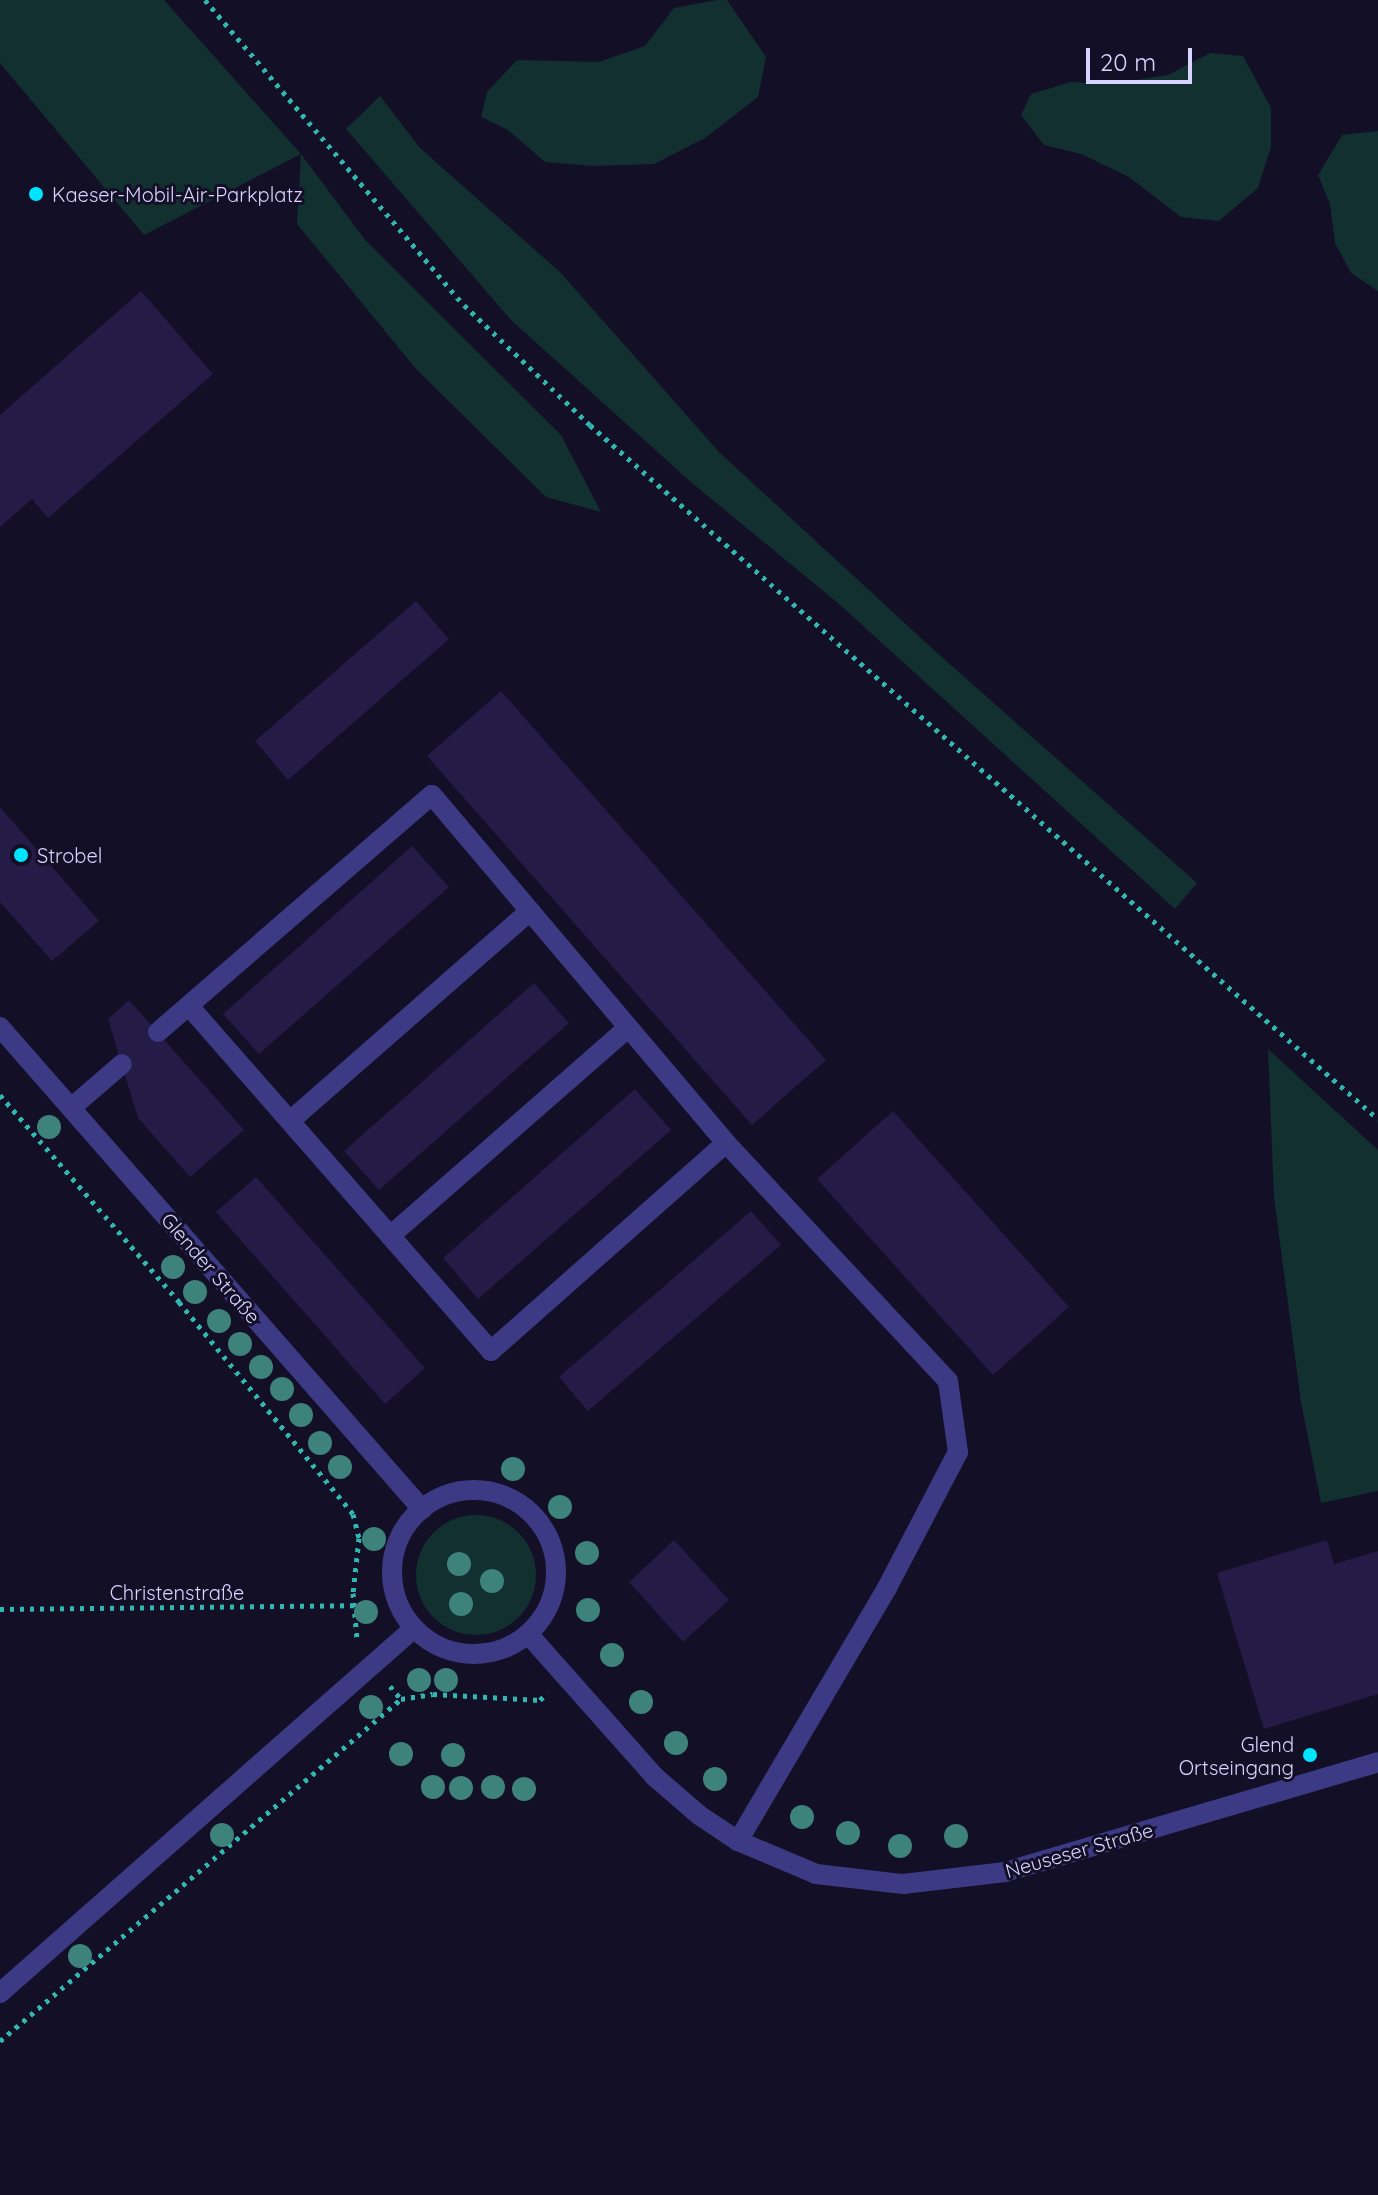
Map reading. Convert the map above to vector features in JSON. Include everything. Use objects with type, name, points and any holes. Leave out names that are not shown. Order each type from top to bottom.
[{"type":"street","points":[[158,1032],[432,795],[726,1143],[948,1381],[958,1452],[887,1588],[738,1841]]},
{"type":"street","points":[[290,1121],[530,911]]},
{"type":"street","points":[[189,1006],[491,1351],[726,1143]]},
{"type":"street","name":"Glender Straße","points":[[0,1027],[422,1509]]},
{"type":"street","points":[[390,1236],[628,1028]]},
{"type":"street","points":[[71,1108],[122,1064]]},
{"type":"street","points":[[490,1491],[524,1506],[548,1534],[557,1569],[555,1581],[550,1605],[529,1635],[491,1654],[448,1651],[413,1629],[396,1601],[391,1572],[399,1537],[422,1509],[454,1492],[490,1491]]},
{"type":"street","points":[[0,1993],[413,1629]]},
{"type":"street","name":"Neuseser Straße","points":[[529,1635],[655,1777],[738,1841],[816,1874],[903,1884],[1005,1872],[1378,1762]]},
{"type":"path","points":[[205,0],[464,305],[498,338],[601,436],[1378,1119]]},
{"type":"path","points":[[0,1095],[179,1302],[353,1514],[359,1538],[354,1605],[357,1646],[401,1699]]},
{"type":"path","name":"Christenstraße","points":[[0,1609],[354,1605]]},
{"type":"path","points":[[0,2041],[401,1699],[433,1694],[540,1700]]},
{"type":"green space","points":[[0,0],[164,0],[301,154],[144,235],[0,63]]},
{"type":"green space","points":[[727,0],[766,57],[758,97],[705,138],[654,164],[592,166],[545,162],[508,130],[481,117],[487,92],[517,60],[599,62],[645,46],[674,8]]},
{"type":"green space","points":[[1210,53],[1243,56],[1271,108],[1271,147],[1258,188],[1219,221],[1181,217],[1129,177],[1081,154],[1044,145],[1021,115],[1031,94],[1071,82],[1109,84],[1168,75]]},
{"type":"green space","points":[[380,96],[420,148],[560,272],[719,452],[934,650],[1197,883],[1175,909],[839,604],[692,483],[511,320],[346,129]]},
{"type":"green space","points":[[1378,131],[1378,291],[1351,273],[1335,243],[1330,204],[1318,175],[1342,135]]},
{"type":"green space","points":[[301,154],[366,241],[561,435],[601,512],[546,497],[417,370],[297,224]]},
{"type":"green space","points":[[1268,1049],[1378,1150],[1378,1491],[1321,1503],[1301,1402],[1274,1197]]},
{"type":"green space","points":[[476,1515],[499,1520],[518,1533],[531,1552],[536,1575],[531,1598],[518,1617],[499,1630],[476,1635],[453,1630],[434,1617],[421,1598],[416,1575],[421,1552],[434,1533],[453,1520]]},
{"type":"building","points":[[141,291],[213,374],[48,518],[32,499],[0,527],[0,415]]},
{"type":"building","points":[[416,601],[449,639],[288,780],[255,741]]},
{"type":"building","points":[[501,691],[826,1060],[752,1125],[427,756]]},
{"type":"building","name":"Strobel","points":[[0,807],[99,921],[52,961],[0,902]]},
{"type":"building","points":[[412,846],[449,887],[259,1054],[223,1014]]},
{"type":"building","points":[[534,983],[569,1023],[379,1190],[344,1151]]},
{"type":"building","points":[[129,1000],[244,1130],[190,1177],[138,1118],[108,1019]]},
{"type":"building","points":[[635,1089],[671,1130],[478,1299],[443,1258]]},
{"type":"building","points":[[893,1111],[1069,1307],[993,1375],[817,1179]]},
{"type":"building","points":[[256,1177],[425,1368],[385,1404],[216,1212]]},
{"type":"building","points":[[751,1211],[781,1245],[588,1411],[559,1377]]},
{"type":"building","points":[[674,1540],[729,1600],[683,1642],[629,1582]]},
{"type":"building","points":[[1327,1540],[1334,1564],[1378,1551],[1378,1694],[1264,1729],[1217,1573]]},
{"type":"place","name":"Kaeser-Mobil-Air-Parkplatz","points":[[36,194]]},
{"type":"place","name":"Strobel","points":[[21,855]]},
{"type":"place","name":"Glend Ortseingang","points":[[1310,1755]]}]
